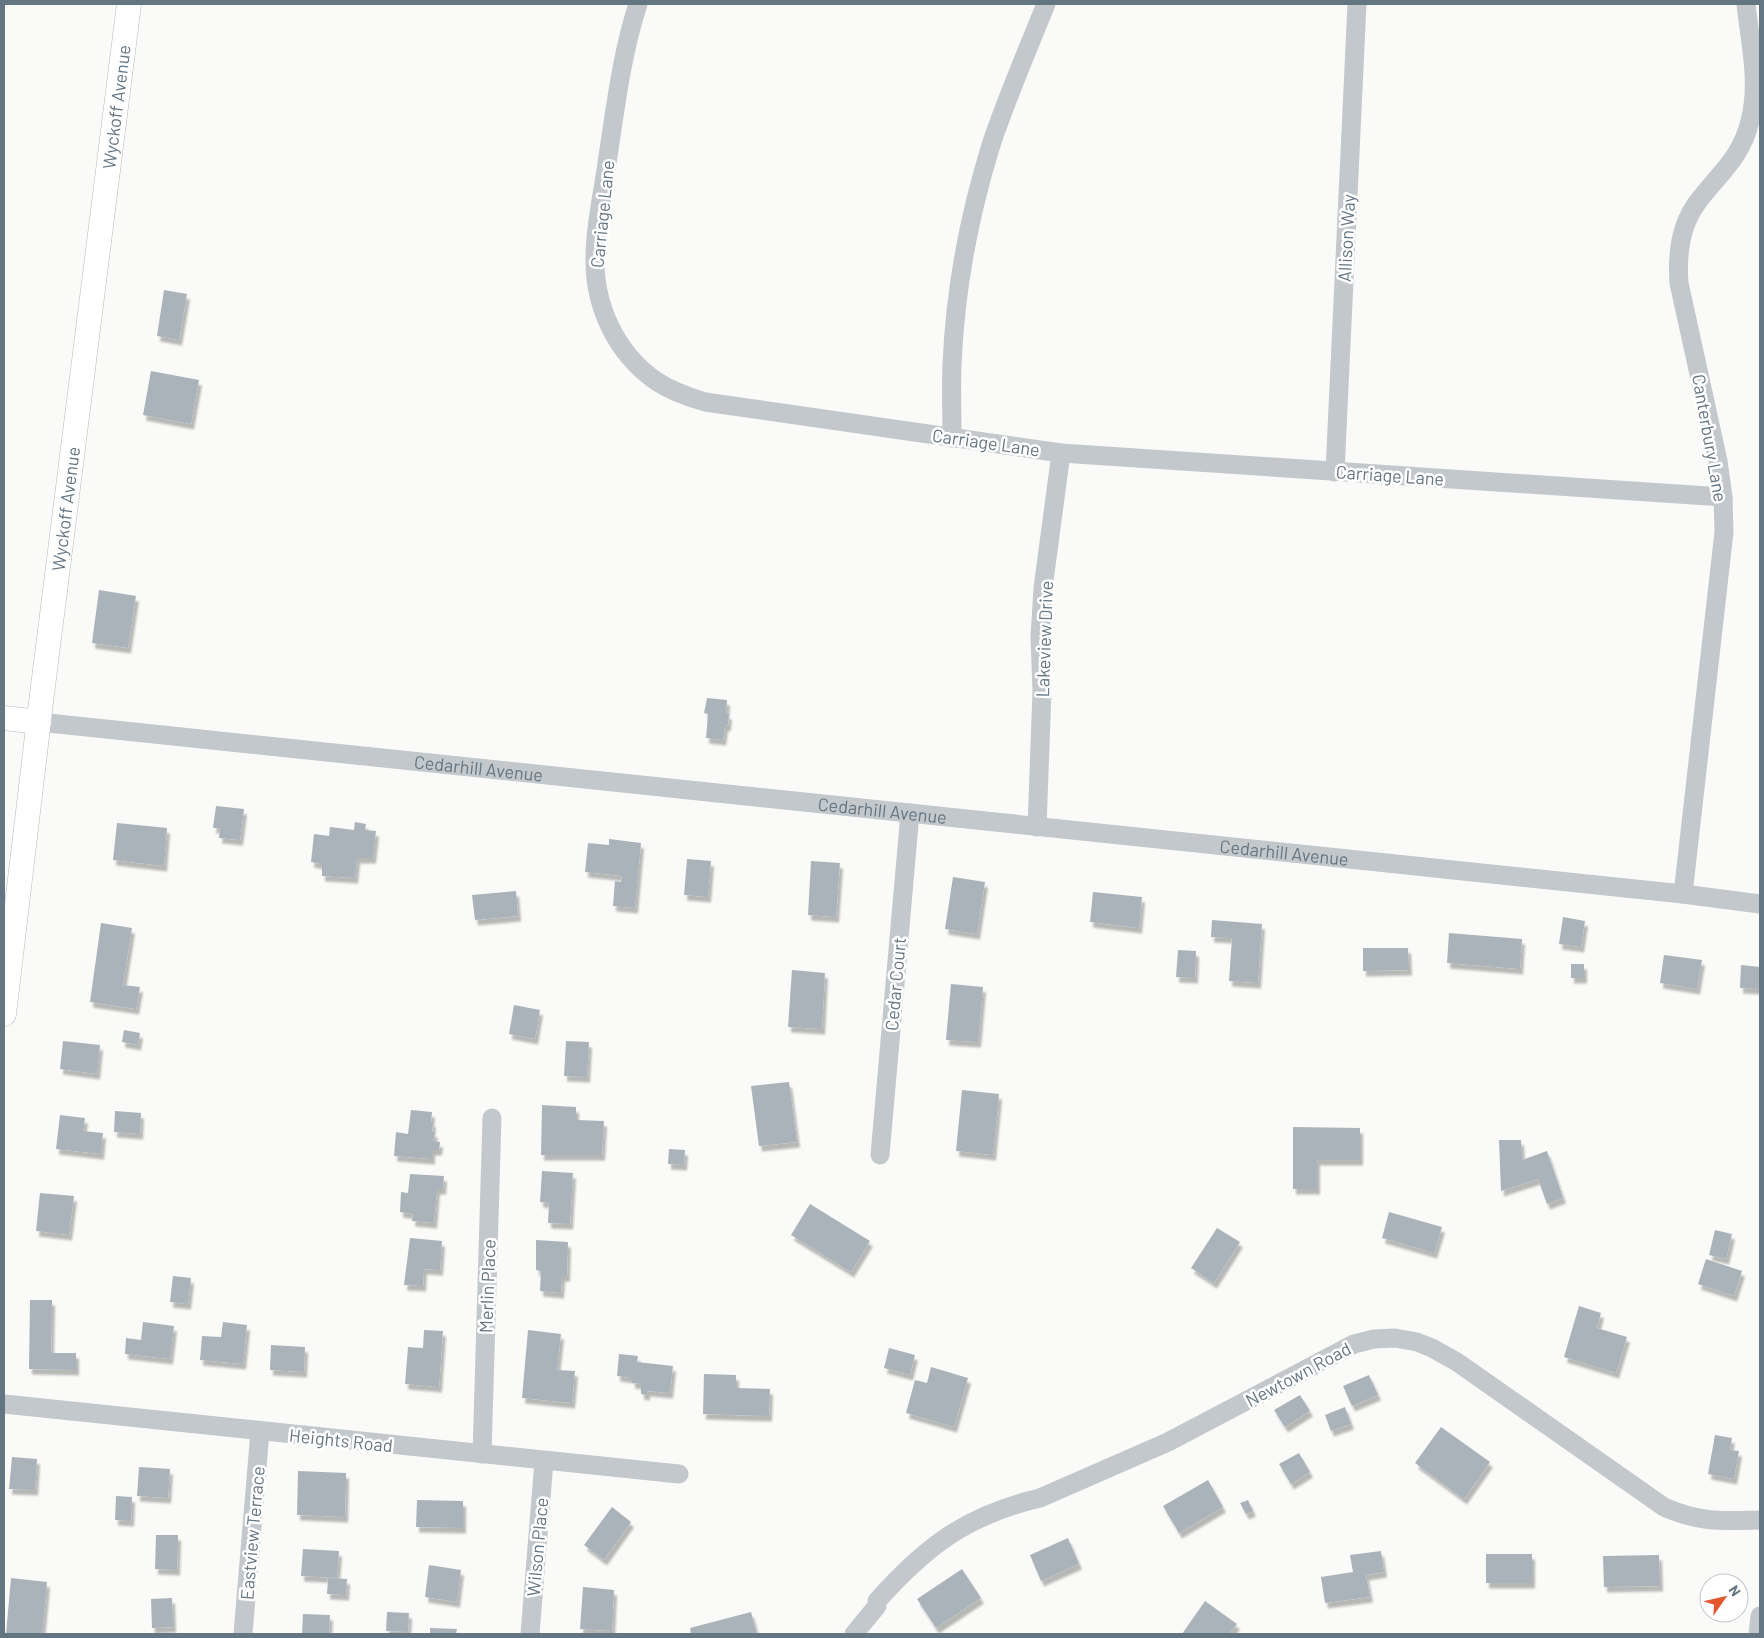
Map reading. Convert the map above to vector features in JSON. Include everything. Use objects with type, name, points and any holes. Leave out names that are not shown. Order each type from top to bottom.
[{"type":"main road","name":"Wyckoff Avenue","points":[[4,1014],[129,4]]},
{"type":"main road","name":"Cedarhill Avenue","points":[[4,718],[39,722]]},
{"type":"street","name":"Carriage Lane","points":[[638,4],[630,28],[621,68],[594,257],[595,280],[600,304],[621,346],[638,365],[657,381],[681,394],[705,402],[1062,453],[1723,497]]},
{"type":"street","points":[[952,438],[952,366],[959,293],[975,203],[991,146],[1006,103],[1046,4]]},
{"type":"street","name":"Allison Way","points":[[1335,472],[1357,4]]},
{"type":"street","name":"Canterbury Lane","points":[[1683,894],[1724,532],[1723,497],[1718,461],[1679,283],[1678,261],[1681,238],[1690,215],[1696,204],[1728,167],[1740,147],[1750,122],[1754,98],[1754,72],[1746,4]]},
{"type":"street","name":"Lakeview Drive","points":[[1037,827],[1042,691],[1040,637],[1044,588],[1062,453]]},
{"type":"street","name":"Cedarhill Avenue","points":[[39,722],[1683,894],[1760,904]]},
{"type":"street","name":"Cedar Court","points":[[880,1155],[910,813]]},
{"type":"street","name":"Merlin Place","points":[[482,1454],[492,1118]]},
{"type":"street","name":"Newtown Road","points":[[854,1634],[877,1606],[878,1601],[900,1576],[925,1552],[954,1531],[985,1515],[1040,1498],[1168,1442],[1354,1344],[1374,1339],[1395,1338],[1417,1342],[1457,1362],[1664,1507],[1685,1516],[1710,1521],[1760,1520]]},
{"type":"street","name":"Heights Road","points":[[4,1404],[679,1474]]},
{"type":"street","name":"Eastview Terrace","points":[[243,1634],[260,1431]]},
{"type":"street","name":"Wilson Place","points":[[530,1634],[544,1460]]},
{"type":"street","points":[[1758,1634],[1760,1616]]},
{"type":"building","points":[[164,290],[187,294],[179,340],[157,336]]},
{"type":"building","points":[[151,371],[199,380],[191,424],[143,415]]},
{"type":"building","points":[[99,590],[136,596],[128,648],[92,643]]},
{"type":"building","points":[[707,698],[727,700],[726,714],[729,714],[728,725],[725,726],[723,740],[706,738],[708,714],[704,713]]},
{"type":"building","points":[[216,806],[244,809],[240,840],[219,838],[220,828],[213,828]]},
{"type":"building","points":[[355,822],[366,824],[365,830],[376,831],[373,858],[357,858],[355,878],[322,876],[322,864],[311,862],[314,834],[329,836],[330,827],[354,830]]},
{"type":"building","points":[[117,823],[167,828],[164,866],[113,860]]},
{"type":"building","points":[[609,839],[641,843],[635,908],[613,906],[615,881],[621,882],[622,876],[585,872],[588,843],[609,845]]},
{"type":"building","points":[[687,859],[711,861],[708,897],[684,895]]},
{"type":"building","points":[[811,861],[840,863],[836,917],[808,915]]},
{"type":"building","points":[[953,877],[985,882],[977,934],[945,929]]},
{"type":"building","points":[[516,891],[518,916],[475,920],[472,895]]},
{"type":"building","points":[[1093,892],[1142,897],[1139,928],[1090,922]]},
{"type":"building","points":[[1563,917],[1585,921],[1581,947],[1559,944]]},
{"type":"building","points":[[1212,920],[1262,924],[1258,983],[1229,981],[1232,938],[1211,937]]},
{"type":"building","points":[[101,923],[132,928],[123,985],[140,987],[136,1009],[90,1002]]},
{"type":"building","points":[[1449,933],[1522,939],[1520,969],[1447,963]]},
{"type":"building","points":[[1363,948],[1408,948],[1409,970],[1363,971]]},
{"type":"building","points":[[1178,950],[1196,951],[1195,978],[1176,977]]},
{"type":"building","points":[[1664,955],[1702,960],[1697,989],[1660,983]]},
{"type":"building","points":[[1571,964],[1584,964],[1584,978],[1571,978]]},
{"type":"building","points":[[1741,965],[1760,967],[1760,989],[1740,988]]},
{"type":"building","points":[[792,970],[825,973],[822,1029],[788,1027]]},
{"type":"building","points":[[951,984],[983,987],[978,1042],[946,1040]]},
{"type":"building","points":[[514,1005],[540,1010],[535,1039],[509,1034]]},
{"type":"building","points":[[124,1030],[140,1033],[138,1045],[122,1042]]},
{"type":"building","points":[[63,1041],[100,1045],[97,1074],[60,1069]]},
{"type":"building","points":[[566,1041],[589,1042],[587,1077],[564,1076]]},
{"type":"building","points":[[789,1082],[797,1142],[759,1146],[751,1086]]},
{"type":"building","points":[[962,1090],[999,1094],[993,1155],[956,1151]]},
{"type":"building","points":[[542,1105],[576,1107],[576,1120],[604,1121],[602,1155],[541,1155]]},
{"type":"building","points":[[411,1110],[432,1112],[432,1132],[435,1132],[433,1141],[440,1142],[439,1150],[432,1150],[432,1159],[394,1156],[396,1132],[408,1134]]},
{"type":"building","points":[[115,1111],[141,1113],[140,1134],[114,1132]]},
{"type":"building","points":[[60,1115],[85,1118],[83,1131],[103,1133],[101,1154],[56,1149]]},
{"type":"building","points":[[1293,1127],[1360,1128],[1360,1160],[1317,1160],[1317,1189],[1293,1189]]},
{"type":"building","points":[[1499,1140],[1521,1140],[1522,1160],[1547,1151],[1563,1198],[1547,1204],[1538,1179],[1501,1191]]},
{"type":"building","points":[[669,1149],[685,1150],[684,1165],[668,1164]]},
{"type":"building","points":[[542,1171],[573,1173],[570,1224],[548,1223],[549,1203],[540,1202]]},
{"type":"building","points":[[410,1174],[444,1176],[443,1189],[437,1189],[434,1223],[412,1221],[413,1214],[400,1212],[401,1192],[408,1193]]},
{"type":"building","points":[[40,1193],[74,1196],[69,1235],[36,1231]]},
{"type":"building","points":[[810,1204],[870,1241],[851,1272],[791,1235]]},
{"type":"building","points":[[1389,1212],[1442,1227],[1434,1253],[1382,1238]]},
{"type":"building","points":[[1217,1228],[1240,1242],[1214,1283],[1191,1268]]},
{"type":"building","points":[[1715,1230],[1732,1234],[1726,1259],[1709,1255]]},
{"type":"building","points":[[410,1238],[442,1241],[440,1270],[424,1269],[423,1286],[404,1285]]},
{"type":"building","points":[[536,1240],[568,1242],[567,1276],[562,1276],[561,1293],[540,1291],[541,1271],[536,1270]]},
{"type":"building","points":[[1706,1259],[1742,1271],[1734,1296],[1698,1284]]},
{"type":"building","points":[[173,1276],[191,1278],[188,1304],[170,1302]]},
{"type":"building","points":[[30,1300],[52,1300],[51,1353],[76,1353],[76,1370],[29,1369]]},
{"type":"building","points":[[1579,1306],[1601,1313],[1597,1328],[1627,1337],[1616,1373],[1564,1357]]},
{"type":"building","points":[[143,1322],[174,1326],[170,1359],[125,1354],[126,1338],[141,1340]]},
{"type":"building","points":[[223,1322],[247,1325],[243,1364],[200,1360],[202,1336],[221,1337]]},
{"type":"building","points":[[424,1330],[443,1331],[439,1387],[405,1384],[408,1347],[423,1348]]},
{"type":"building","points":[[528,1330],[561,1334],[557,1370],[575,1371],[572,1403],[522,1398]]},
{"type":"building","points":[[271,1345],[305,1347],[304,1372],[270,1370]]},
{"type":"building","points":[[889,1348],[915,1355],[910,1375],[884,1368]]},
{"type":"building","points":[[619,1354],[638,1356],[637,1362],[673,1366],[670,1393],[647,1391],[647,1395],[641,1394],[641,1384],[632,1383],[632,1378],[617,1376]]},
{"type":"building","points":[[931,1367],[968,1378],[954,1427],[906,1413],[915,1380],[927,1383]]},
{"type":"building","points":[[704,1374],[736,1375],[736,1388],[770,1389],[769,1416],[703,1414]]},
{"type":"building","points":[[1369,1375],[1378,1395],[1352,1406],[1343,1386]]},
{"type":"building","points":[[1300,1395],[1310,1411],[1285,1427],[1274,1410]]},
{"type":"building","points":[[1345,1407],[1351,1424],[1331,1431],[1325,1415]]},
{"type":"building","points":[[1441,1427],[1490,1462],[1464,1499],[1415,1463]]},
{"type":"building","points":[[1715,1435],[1732,1438],[1730,1450],[1739,1451],[1734,1479],[1708,1474]]},
{"type":"building","points":[[1299,1453],[1310,1472],[1291,1484],[1279,1464]]},
{"type":"building","points":[[12,1457],[37,1459],[35,1490],[9,1489]]},
{"type":"building","points":[[139,1467],[170,1469],[168,1498],[137,1496]]},
{"type":"building","points":[[298,1471],[346,1473],[345,1517],[297,1515]]},
{"type":"building","points":[[1208,1480],[1223,1507],[1179,1533],[1163,1506]]},
{"type":"building","points":[[116,1496],[132,1497],[131,1521],[115,1520]]},
{"type":"building","points":[[417,1500],[463,1501],[463,1528],[416,1527]]},
{"type":"building","points":[[1248,1500],[1253,1511],[1246,1514],[1240,1503]]},
{"type":"building","points":[[612,1507],[631,1522],[604,1560],[584,1545]]},
{"type":"building","points":[[156,1535],[178,1535],[177,1570],[155,1569]]},
{"type":"building","points":[[1068,1538],[1079,1564],[1041,1581],[1030,1555]]},
{"type":"building","points":[[303,1549],[339,1551],[337,1578],[301,1576]]},
{"type":"building","points":[[1381,1551],[1384,1572],[1366,1575],[1370,1597],[1325,1603],[1321,1577],[1353,1572],[1350,1555]]},
{"type":"building","points":[[1486,1554],[1532,1554],[1532,1583],[1486,1583]]},
{"type":"building","points":[[1659,1555],[1660,1586],[1604,1587],[1603,1556]]},
{"type":"building","points":[[429,1565],[461,1570],[457,1602],[425,1597]]},
{"type":"building","points":[[962,1569],[981,1598],[936,1628],[917,1599]]},
{"type":"building","points":[[11,1578],[47,1582],[42,1634],[6,1634]]},
{"type":"building","points":[[328,1578],[347,1579],[346,1595],[327,1594]]},
{"type":"building","points":[[583,1587],[614,1590],[612,1631],[580,1629]]},
{"type":"building","points":[[172,1598],[173,1627],[152,1628],[151,1599]]},
{"type":"building","points":[[1205,1601],[1237,1624],[1229,1634],[1182,1634]]},
{"type":"building","points":[[387,1612],[409,1613],[408,1632],[386,1631]]},
{"type":"building","points":[[751,1612],[757,1634],[691,1634],[690,1628]]},
{"type":"building","points":[[303,1614],[330,1615],[329,1634],[302,1634]]},
{"type":"building","points":[[430,1628],[457,1629],[456,1634],[430,1634]]}]
